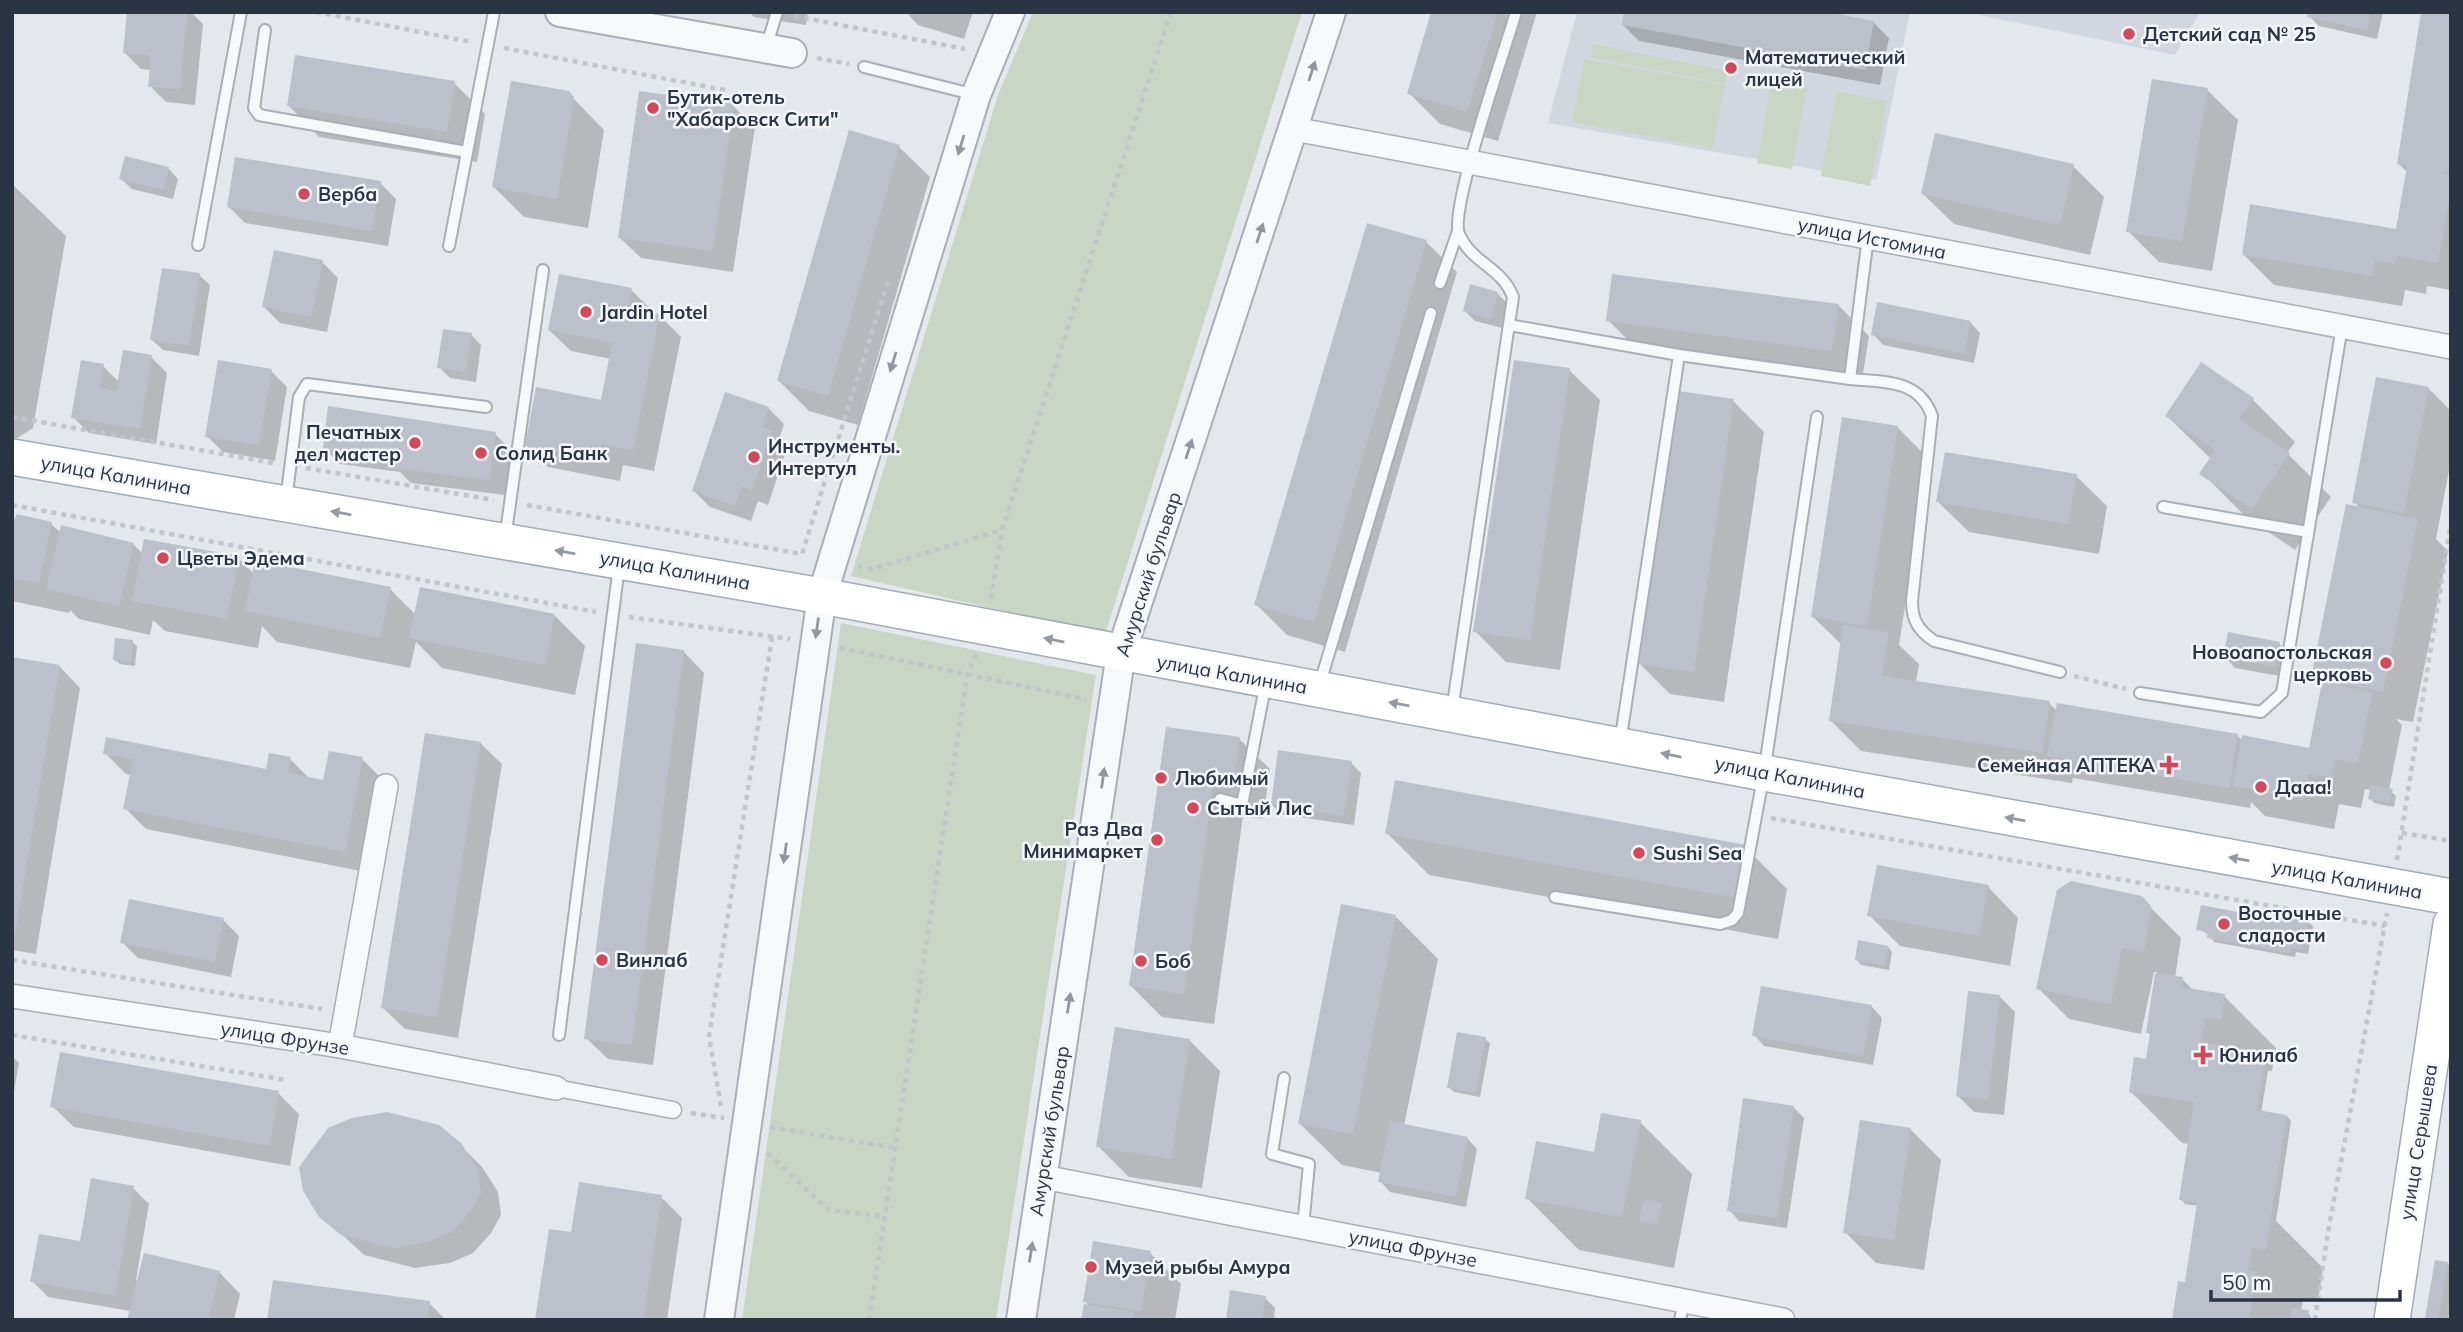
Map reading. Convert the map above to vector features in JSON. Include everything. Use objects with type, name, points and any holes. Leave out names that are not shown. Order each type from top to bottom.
[{"type":"main road","name":"улица Калинина","points":[[12,457],[822,596],[1764,773],[2451,897]]},
{"type":"main road","name":"улица Серышева","points":[[2392,1320],[2451,924]]},
{"type":"street","points":[[560,12],[779,50]]},
{"type":"street","points":[[719,1320],[738,1124],[822,596],[963,92],[1010,12]]},
{"type":"street","name":"Амурский бульвар","points":[[1021,1320],[1121,653],[1331,12]]},
{"type":"street","name":"улица Истомина","points":[[1294,129],[2451,347]]},
{"type":"street","points":[[340,1046],[386,786]]},
{"type":"street","name":"улица Фрунзе","points":[[12,996],[340,1046],[556,1088]]},
{"type":"street","points":[[556,1088],[673,1110]]},
{"type":"street","name":"улица Фрунзе","points":[[1043,1177],[1303,1227],[1682,1310],[1783,1320]]},
{"type":"lane","points":[[198,245],[241,12]]},
{"type":"lane","points":[[449,246],[494,12]]},
{"type":"lane","points":[[1440,283],[1458,231],[1469,162],[1516,12]]},
{"type":"lane","points":[[777,13],[779,50]]},
{"type":"lane","points":[[265,30],[254,108],[259,115],[467,152]]},
{"type":"lane","points":[[864,67],[963,92]]},
{"type":"lane","points":[[1452,714],[1513,297],[1507,280],[1472,255],[1458,231]]},
{"type":"lane","points":[[1850,379],[1868,237]]},
{"type":"lane","points":[[505,541],[543,270]]},
{"type":"lane","points":[[1318,689],[1431,313]]},
{"type":"lane","points":[[1509,325],[1679,355],[1903,384],[1919,393],[1928,403],[1932,416],[1912,618],[1922,633],[1934,641],[2060,672]]},
{"type":"lane","points":[[2140,693],[2261,712],[2282,693],[2342,326]]},
{"type":"lane","points":[[1620,744],[1679,355]]},
{"type":"lane","points":[[286,504],[299,397],[307,384],[486,407]]},
{"type":"lane","points":[[1555,897],[1720,924],[1732,920],[1738,913],[1764,773],[1816,417]]},
{"type":"lane","points":[[2163,507],[2308,532]]},
{"type":"lane","points":[[559,1035],[619,561]]},
{"type":"lane","points":[[1220,799],[1242,806],[1267,680]]},
{"type":"lane","points":[[1284,1077],[1272,1154],[1309,1164],[1303,1227]]},
{"type":"path","points":[[316,12],[730,91]]},
{"type":"path","points":[[777,13],[965,49]]},
{"type":"path","points":[[963,92],[965,49],[970,37]]},
{"type":"path","points":[[779,50],[864,67]]},
{"type":"path","points":[[802,554],[890,275]]},
{"type":"path","points":[[12,417],[511,502],[872,569],[1002,530]]},
{"type":"path","points":[[12,505],[612,615],[815,643],[1086,699]]},
{"type":"path","points":[[2317,1319],[2328,1232],[2402,833],[2451,522]]},
{"type":"path","points":[[772,637],[709,1036],[738,1124],[828,1210],[885,1216]]},
{"type":"path","points":[[2060,672],[2140,693]]},
{"type":"path","points":[[1756,815],[2385,926]]},
{"type":"path","points":[[2402,833],[2451,841]]},
{"type":"path","points":[[12,960],[346,1013]]},
{"type":"path","points":[[12,1035],[286,1080]]},
{"type":"path","points":[[673,1110],[738,1124],[895,1148]]},
{"type":"path","points":[[2449,1320],[2451,1303]]},
{"type":"shaded area","name":"Математический лицей","points":[[1577,12],[1910,12],[1876,180],[1548,123]]},
{"type":"shaded area","name":"Детский сад № 25","points":[[1964,12],[2200,12],[2175,55]]},
{"type":"green space","points":[[1033,12],[1302,12],[1105,634],[851,576],[998,95]]},
{"type":"green space","points":[[1594,44],[1728,71],[1725,84],[1591,57]]},
{"type":"green space","points":[[1584,59],[1725,85],[1713,148],[1572,122]]},
{"type":"green space","points":[[1772,81],[1807,88],[1792,169],[1757,163]]},
{"type":"green space","points":[[1837,91],[1887,101],[1870,186],[1821,176]]},
{"type":"green space","points":[[841,623],[1096,675],[996,1320],[742,1320]]},
{"type":"building","points":[[127,12],[187,12],[180,89],[148,87],[151,56],[123,53]]},
{"type":"building","points":[[1431,12],[1498,12],[1467,112],[1407,94]]},
{"type":"building","points":[[1624,12],[1828,12],[1874,21],[1865,70],[1622,25]]},
{"type":"building","points":[[2308,12],[2371,12],[2367,30],[2307,17]]},
{"type":"building","points":[[2421,12],[2451,12],[2451,172],[2440,172],[2451,174],[2451,190],[2438,263],[2397,256],[2395,264],[2375,260],[2372,276],[2242,255],[2250,204],[2396,229],[2407,166],[2397,164]]},
{"type":"building","points":[[295,55],[455,81],[447,132],[287,106]]},
{"type":"building","points":[[2152,79],[2208,88],[2182,241],[2126,232]]},
{"type":"building","points":[[511,81],[569,91],[574,97],[557,199],[492,187]]},
{"type":"building","points":[[639,91],[734,104],[713,251],[618,238]]},
{"type":"building","points":[[849,130],[900,145],[828,396],[777,381]]},
{"type":"building","points":[[1935,133],[2074,164],[2060,225],[1921,194]]},
{"type":"building","points":[[125,156],[169,167],[163,190],[119,179]]},
{"type":"building","name":"Верба","points":[[235,157],[381,181],[372,231],[227,207]]},
{"type":"building","points":[[1367,223],[1427,240],[1314,622],[1254,605]]},
{"type":"building","points":[[274,250],[323,260],[311,317],[262,307]]},
{"type":"building","points":[[162,268],[200,273],[189,346],[150,340]]},
{"type":"building","points":[[559,274],[632,288],[628,308],[660,314],[633,450],[602,444],[599,460],[525,446],[536,387],[601,400],[612,343],[548,330]]},
{"type":"building","points":[[1612,274],[1839,304],[1832,351],[1606,321]]},
{"type":"building","points":[[1470,284],[1498,292],[1491,319],[1463,311]]},
{"type":"building","points":[[1877,302],[1971,321],[1964,354],[1871,335]]},
{"type":"building","points":[[443,329],[472,333],[465,372],[437,368]]},
{"type":"building","points":[[123,350],[152,355],[140,429],[71,418],[81,360],[104,364],[100,388],[116,391]]},
{"type":"building","points":[[218,360],[272,369],[259,445],[205,437]]},
{"type":"building","points":[[1514,360],[1570,368],[1530,640],[1473,632]]},
{"type":"building","points":[[2201,362],[2254,398],[2239,419],[2290,453],[2252,509],[2199,474],[2215,450],[2165,416]]},
{"type":"building","points":[[2376,377],[2429,387],[2404,513],[2352,503]]},
{"type":"building","points":[[1678,391],[1734,399],[1694,672],[1637,664]]},
{"type":"building","points":[[725,392],[769,407],[762,427],[772,431],[752,490],[742,486],[735,506],[692,491]]},
{"type":"building","points":[[328,406],[496,432],[489,480],[394,468],[395,458],[323,449]]},
{"type":"building","points":[[1842,417],[1898,426],[1867,626],[1811,617]]},
{"type":"building","points":[[1945,452],[2077,474],[2068,524],[1936,502]]},
{"type":"building","points":[[2346,504],[2418,519],[2383,692],[2311,678]]},
{"type":"building","points":[[17,514],[52,522],[39,583],[12,578],[12,524]]},
{"type":"building","points":[[61,525],[134,543],[119,606],[46,589]]},
{"type":"building","points":[[144,539],[239,556],[227,619],[132,601]]},
{"type":"building","points":[[255,560],[391,587],[380,638],[245,611]]},
{"type":"building","points":[[420,587],[555,614],[545,665],[409,638]]},
{"type":"building","points":[[1843,625],[1889,632],[1882,676],[2050,701],[2042,753],[1829,721]]},
{"type":"building","points":[[2228,632],[2280,642],[2275,667],[2223,658]]},
{"type":"building","points":[[115,638],[133,640],[131,662],[113,660]]},
{"type":"building","points":[[636,643],[684,650],[632,1045],[584,1039]]},
{"type":"building","points":[[12,657],[60,665],[15,934],[12,934]]},
{"type":"building","points":[[2322,682],[2372,692],[2358,763],[2335,759],[2331,778],[2309,774],[2304,800],[2233,786],[2242,735],[2309,748]]},
{"type":"building","points":[[2057,703],[2238,734],[2229,788],[2047,756]]},
{"type":"building","points":[[1166,727],[1240,737],[1233,789],[1213,786],[1184,994],[1129,986]]},
{"type":"building","points":[[425,733],[481,742],[437,1017],[381,1008]]},
{"type":"building","points":[[106,737],[266,769],[269,753],[291,757],[288,773],[323,780],[329,751],[363,757],[345,852],[123,809],[133,759],[103,754]]},
{"type":"building","points":[[1278,750],[1352,761],[1344,816],[1271,805]]},
{"type":"building","points":[[1395,780],[1746,845],[1736,898],[1385,834]]},
{"type":"building","points":[[2371,785],[2393,789],[2389,803],[2368,799]]},
{"type":"building","points":[[1877,865],[1989,885],[1979,936],[1867,916]]},
{"type":"building","points":[[2071,881],[2142,896],[2151,906],[2144,952],[2122,948],[2111,1004],[2036,989],[2057,890]]},
{"type":"building","points":[[129,899],[224,918],[215,962],[120,943]]},
{"type":"building","points":[[1341,904],[1396,915],[1353,1134],[1298,1124]]},
{"type":"building","points":[[2201,905],[2269,918],[2270,912],[2309,920],[2303,950],[2292,948],[2290,953],[2207,938],[2208,932],[2196,930]]},
{"type":"building","points":[[1858,940],[1888,946],[1885,966],[1855,960]]},
{"type":"building","points":[[2155,973],[2183,977],[2181,987],[2225,994],[2221,1020],[2205,1018],[2202,1042],[2266,1053],[2257,1110],[2287,1115],[2266,1250],[2252,1248],[2248,1271],[2256,1272],[2249,1320],[2172,1320],[2178,1281],[2185,1282],[2197,1203],[2179,1200],[2194,1102],[2129,1092],[2134,1057],[2146,1059],[2150,1033],[2146,1033]]},
{"type":"building","points":[[1761,986],[1872,1005],[1863,1056],[1752,1036]]},
{"type":"building","points":[[1968,991],[2000,995],[1988,1100],[1956,1096]]},
{"type":"building","points":[[1115,1027],[1190,1039],[1171,1159],[1096,1147]]},
{"type":"building","points":[[1457,1032],[1486,1037],[1476,1093],[1447,1088]]},
{"type":"building","points":[[60,1052],[279,1091],[269,1146],[50,1107]]},
{"type":"building","points":[[1743,1098],[1794,1106],[1777,1218],[1727,1211]]},
{"type":"building","points":[[387,1112],[439,1125],[461,1143],[478,1169],[481,1193],[470,1212],[452,1232],[428,1242],[393,1248],[341,1235],[319,1217],[303,1191],[299,1167],[328,1128],[352,1118]]},
{"type":"building","points":[[1601,1113],[1641,1120],[1622,1217],[1525,1199],[1536,1141],[1594,1152]]},
{"type":"building","points":[[1860,1120],[1911,1128],[1894,1240],[1843,1233]]},
{"type":"building","points":[[1390,1121],[1468,1137],[1456,1197],[1378,1182]]},
{"type":"building","points":[[91,1178],[134,1186],[115,1296],[30,1282],[39,1234],[80,1241]]},
{"type":"building","points":[[579,1182],[662,1195],[643,1320],[535,1320],[549,1229],[571,1232]]},
{"type":"building","points":[[1644,1199],[1662,1203],[1657,1225],[1639,1221]]},
{"type":"building","points":[[1093,1241],[1151,1251],[1141,1311],[1083,1302]]},
{"type":"building","points":[[144,1253],[220,1271],[208,1320],[127,1320]]},
{"type":"building","points":[[2435,1260],[2448,1262],[2438,1320],[2425,1318]]},
{"type":"building","points":[[273,1280],[430,1301],[427,1320],[267,1320]]},
{"type":"building","points":[[1230,1290],[1266,1296],[1262,1320],[1226,1320]]},
{"type":"building","points":[[1084,1304],[1134,1312],[1133,1320],[1081,1320]]},
{"type":"building","points":[[2292,1308],[2309,1310],[2307,1320],[2290,1320]]},
{"type":"place","name":"Детский сад № 25","points":[[2129,34]]},
{"type":"place","name":"Математический лицей","points":[[1731,68]]},
{"type":"place","name":"Бутик-отель \"Хабаровск Сити\"","points":[[653,108]]},
{"type":"place","name":"Верба","points":[[304,194]]},
{"type":"place","name":"Jardin Hotel","points":[[586,312]]},
{"type":"place","name":"Печатных дел мастер","points":[[415,443]]},
{"type":"place","name":"Солид Банк","points":[[481,453]]},
{"type":"place","name":"Инструменты. Интертул","points":[[754,457]]},
{"type":"place","name":"Цветы Эдема","points":[[163,558]]},
{"type":"place","name":"Новоапостольская церковь","points":[[2386,663]]},
{"type":"place","name":"Семейная АПТЕКА","points":[[2169,765]]},
{"type":"place","name":"Любимый","points":[[1161,778]]},
{"type":"place","name":"Дааа!","points":[[2261,787]]},
{"type":"place","name":"Сытый Лис","points":[[1193,808]]},
{"type":"place","name":"Раз Два Минимаркет","points":[[1157,840]]},
{"type":"place","name":"Sushi Sea","points":[[1639,853]]},
{"type":"place","name":"Восточные сладости","points":[[2224,924]]},
{"type":"place","name":"Винлаб","points":[[602,960]]},
{"type":"place","name":"Боб","points":[[1141,961]]},
{"type":"place","name":"Юнилаб","points":[[2203,1055]]},
{"type":"place","name":"Музей рыбы Амура","points":[[1091,1267]]}]
